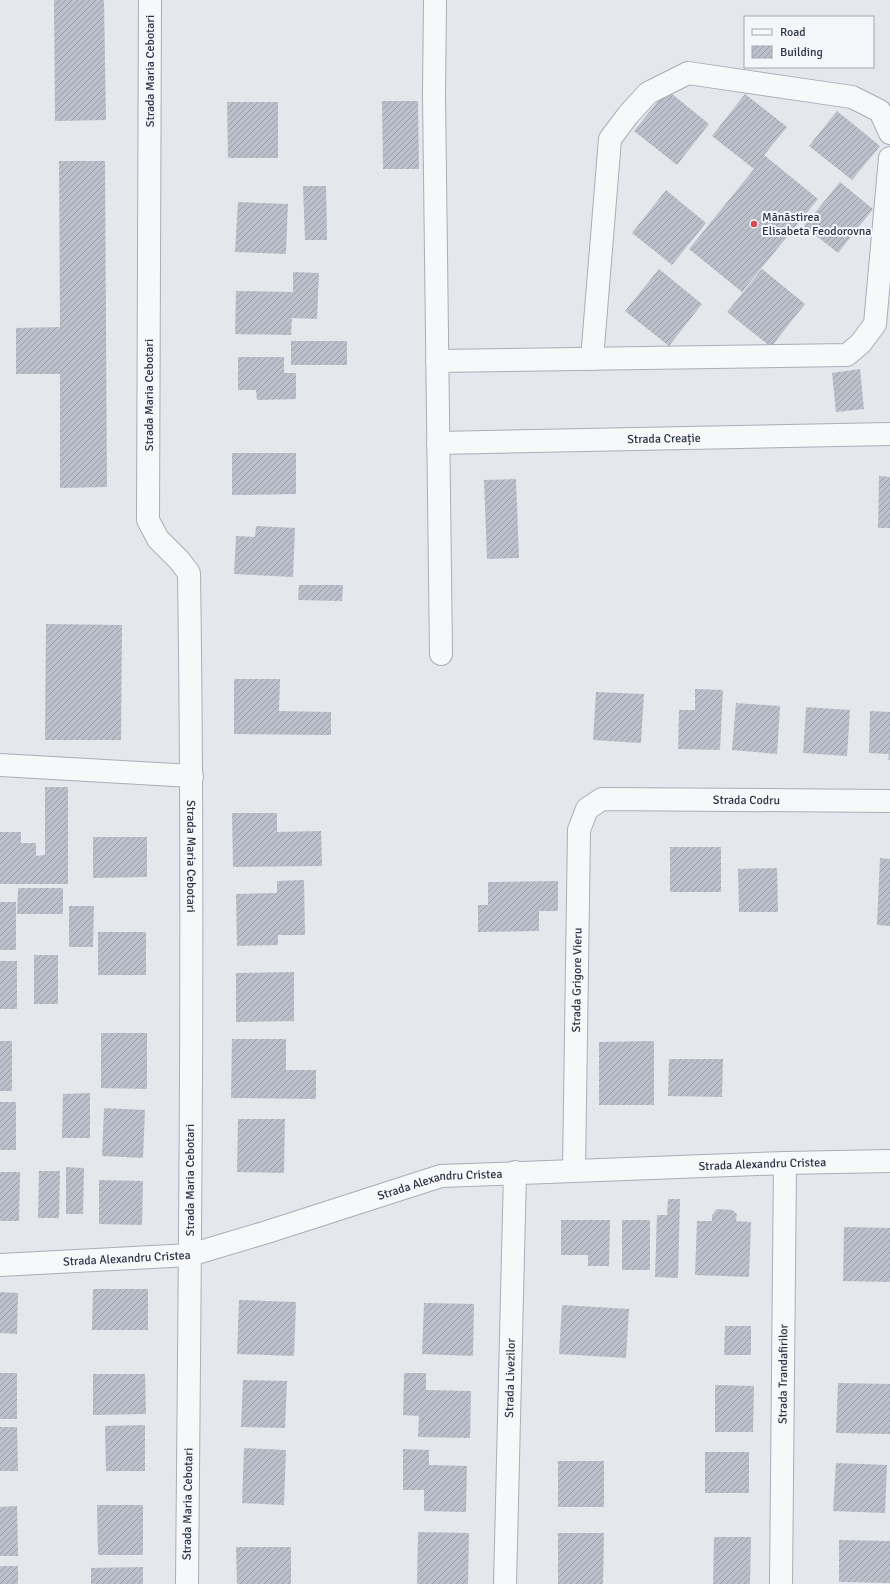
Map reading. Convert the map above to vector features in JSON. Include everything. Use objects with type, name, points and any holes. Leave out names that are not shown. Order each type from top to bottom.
[{"type":"street","name":"Strada Maria Cebotari","points":[[150,0],[148,520],[158,539],[179,560],[189,573],[192,776],[187,1584]]},
{"type":"street","points":[[435,0],[434,95],[441,654]]},
{"type":"street","points":[[592,359],[610,139],[628,115],[648,93],[688,73],[852,97],[880,111],[890,133]]},
{"type":"street","points":[[438,362],[848,355],[861,343],[875,324],[890,158]]},
{"type":"street","name":"Strada Creație","points":[[438,443],[890,434]]},
{"type":"street","points":[[0,766],[192,776]]},
{"type":"street","name":"Strada Codru","points":[[602,799],[890,801]]},
{"type":"street","name":"Strada Grigore Vieru","points":[[574,1170],[579,830],[587,809],[602,799]]},
{"type":"street","name":"Strada Alexandru Cristea","points":[[0,1265],[190,1254],[267,1232],[441,1176],[574,1170],[890,1161]]},
{"type":"street","name":"Strada Trandafirilor","points":[[781,1584],[785,1163]]},
{"type":"street","name":"Strada Livezilor","points":[[505,1584],[515,1172]]},
{"type":"building","points":[[54,0],[104,0],[106,120],[55,121]]},
{"type":"building","points":[[667,90],[709,124],[677,165],[634,131]]},
{"type":"building","name":"Mănăstirea Elisabeta Feodorovna","points":[[745,94],[787,127],[764,155],[818,199],[742,292],[689,249],[754,169],[712,136]]},
{"type":"building","points":[[382,101],[418,101],[419,169],[383,169]]},
{"type":"building","points":[[227,102],[278,102],[278,158],[228,158]]},
{"type":"building","points":[[837,111],[880,146],[852,180],[809,146]]},
{"type":"building","points":[[59,161],[105,161],[107,487],[60,488],[60,374],[16,374],[16,328],[60,327]]},
{"type":"building","points":[[840,182],[873,209],[838,253],[804,226]]},
{"type":"building","points":[[303,186],[326,186],[327,240],[305,240]]},
{"type":"building","points":[[666,190],[706,223],[672,265],[632,233]]},
{"type":"building","points":[[238,202],[288,204],[286,254],[235,252]]},
{"type":"building","points":[[659,269],[702,304],[669,346],[625,311]]},
{"type":"building","points":[[762,269],[805,304],[771,347],[727,312]]},
{"type":"building","points":[[293,272],[319,273],[317,319],[292,318],[291,335],[235,334],[236,291],[293,292]]},
{"type":"building","points":[[291,341],[347,341],[347,365],[291,365]]},
{"type":"building","points":[[238,357],[284,357],[284,373],[296,373],[296,399],[257,400],[256,390],[238,390]]},
{"type":"building","points":[[860,369],[864,409],[836,412],[832,373]]},
{"type":"building","points":[[232,453],[296,453],[296,494],[232,495]]},
{"type":"building","points":[[879,476],[890,477],[890,528],[878,528]]},
{"type":"building","points":[[516,479],[519,558],[487,559],[484,480]]},
{"type":"building","points":[[256,526],[295,528],[293,577],[234,574],[236,536],[255,537]]},
{"type":"building","points":[[299,585],[343,585],[342,601],[298,600]]},
{"type":"building","points":[[46,624],[122,625],[121,740],[45,740]]},
{"type":"building","points":[[234,679],[280,679],[279,711],[331,712],[331,735],[234,734]]},
{"type":"building","points":[[695,689],[723,690],[720,750],[678,749],[679,710],[695,710]]},
{"type":"building","points":[[596,692],[644,694],[641,743],[593,740]]},
{"type":"building","points":[[736,703],[780,706],[777,754],[732,750]]},
{"type":"building","points":[[806,707],[850,710],[847,756],[803,753]]},
{"type":"building","points":[[870,711],[890,712],[890,760],[888,760],[889,754],[869,753]]},
{"type":"building","points":[[45,787],[68,787],[68,884],[0,884],[0,832],[21,832],[21,843],[36,843],[36,856],[45,855]]},
{"type":"building","points":[[232,813],[277,813],[277,832],[321,831],[322,866],[233,867]]},
{"type":"building","points":[[93,837],[147,837],[147,877],[93,878]]},
{"type":"building","points":[[670,847],[721,847],[721,892],[670,892]]},
{"type":"building","points":[[880,858],[890,859],[890,926],[877,925]]},
{"type":"building","points":[[777,868],[778,912],[739,912],[738,869]]},
{"type":"building","points":[[304,880],[305,935],[278,935],[278,945],[237,946],[236,894],[277,893],[277,881]]},
{"type":"building","points":[[558,881],[558,911],[539,911],[539,931],[478,932],[478,905],[488,905],[488,882]]},
{"type":"building","points":[[18,888],[63,888],[63,914],[17,914]]},
{"type":"building","points":[[0,902],[16,902],[16,950],[0,950]]},
{"type":"building","points":[[69,906],[94,906],[93,947],[69,947]]},
{"type":"building","points":[[98,932],[146,932],[146,975],[98,975]]},
{"type":"building","points":[[34,955],[58,955],[58,1004],[34,1004]]},
{"type":"building","points":[[0,961],[17,961],[17,1009],[0,1009]]},
{"type":"building","points":[[294,972],[294,1021],[236,1022],[236,973]]},
{"type":"building","points":[[101,1033],[147,1033],[147,1089],[101,1088]]},
{"type":"building","points":[[232,1039],[286,1039],[286,1070],[316,1070],[316,1099],[231,1098]]},
{"type":"building","points":[[0,1041],[12,1041],[12,1091],[0,1091]]},
{"type":"building","points":[[654,1041],[654,1105],[599,1105],[599,1042]]},
{"type":"building","points":[[669,1059],[723,1059],[722,1097],[668,1096]]},
{"type":"building","points":[[90,1093],[90,1138],[62,1138],[63,1094]]},
{"type":"building","points":[[0,1102],[16,1102],[16,1150],[0,1150]]},
{"type":"building","points":[[104,1108],[145,1110],[143,1158],[102,1156]]},
{"type":"building","points":[[238,1119],[285,1119],[284,1173],[237,1172]]},
{"type":"building","points":[[66,1167],[84,1168],[83,1214],[66,1214]]},
{"type":"building","points":[[39,1171],[60,1171],[59,1218],[38,1218]]},
{"type":"building","points":[[0,1172],[20,1172],[19,1221],[0,1221]]},
{"type":"building","points":[[99,1180],[143,1181],[142,1225],[99,1224]]},
{"type":"building","points":[[668,1199],[680,1199],[678,1278],[655,1277],[657,1215],[667,1215]]},
{"type":"building","points":[[717,1209],[732,1210],[737,1214],[736,1221],[751,1222],[749,1277],[695,1275],[697,1221],[712,1221],[712,1215]]},
{"type":"building","points":[[561,1220],[610,1220],[609,1266],[588,1266],[588,1255],[561,1255]]},
{"type":"building","points":[[622,1220],[650,1220],[650,1270],[622,1270]]},
{"type":"building","points":[[844,1227],[890,1228],[890,1282],[843,1281]]},
{"type":"building","points":[[93,1289],[148,1289],[148,1330],[92,1330]]},
{"type":"building","points":[[0,1292],[18,1293],[17,1334],[0,1333]]},
{"type":"building","points":[[239,1300],[296,1302],[294,1356],[237,1354]]},
{"type":"building","points":[[424,1303],[474,1304],[473,1356],[422,1354]]},
{"type":"building","points":[[562,1305],[629,1309],[626,1358],[559,1354]]},
{"type":"building","points":[[725,1326],[751,1326],[751,1355],[724,1355]]},
{"type":"building","points":[[0,1373],[17,1373],[17,1419],[0,1419]]},
{"type":"building","points":[[404,1373],[426,1373],[426,1390],[471,1391],[470,1438],[418,1437],[419,1416],[403,1415]]},
{"type":"building","points":[[93,1374],[145,1374],[146,1414],[93,1415]]},
{"type":"building","points":[[243,1380],[287,1381],[285,1428],[241,1427]]},
{"type":"building","points":[[838,1383],[890,1384],[890,1434],[836,1433]]},
{"type":"building","points":[[715,1385],[754,1386],[753,1432],[715,1432]]},
{"type":"building","points":[[145,1425],[145,1471],[106,1471],[105,1426]]},
{"type":"building","points":[[0,1427],[17,1427],[18,1471],[0,1471]]},
{"type":"building","points":[[244,1448],[286,1450],[284,1505],[242,1503]]},
{"type":"building","points":[[403,1449],[429,1450],[429,1465],[467,1466],[466,1512],[424,1511],[424,1490],[403,1490]]},
{"type":"building","points":[[705,1452],[749,1452],[749,1493],[705,1493]]},
{"type":"building","points":[[558,1461],[604,1461],[604,1507],[558,1507]]},
{"type":"building","points":[[836,1463],[887,1465],[885,1513],[833,1511]]},
{"type":"building","points":[[97,1505],[143,1505],[143,1555],[98,1555]]},
{"type":"building","points":[[17,1506],[18,1556],[0,1556],[0,1507]]},
{"type":"building","points":[[418,1532],[469,1533],[468,1584],[417,1584]]},
{"type":"building","points":[[558,1533],[604,1533],[603,1584],[558,1584]]},
{"type":"building","points":[[714,1537],[751,1537],[750,1584],[713,1584]]},
{"type":"building","points":[[839,1540],[890,1541],[890,1583],[839,1582]]},
{"type":"building","points":[[236,1547],[291,1547],[291,1584],[237,1584]]},
{"type":"building","points":[[0,1566],[18,1566],[18,1584],[0,1584]]},
{"type":"building","points":[[143,1567],[143,1584],[91,1584],[91,1568]]},
{"type":"place","name":"Mănăstirea Elisabeta Feodorovna","points":[[754,224]]}]
